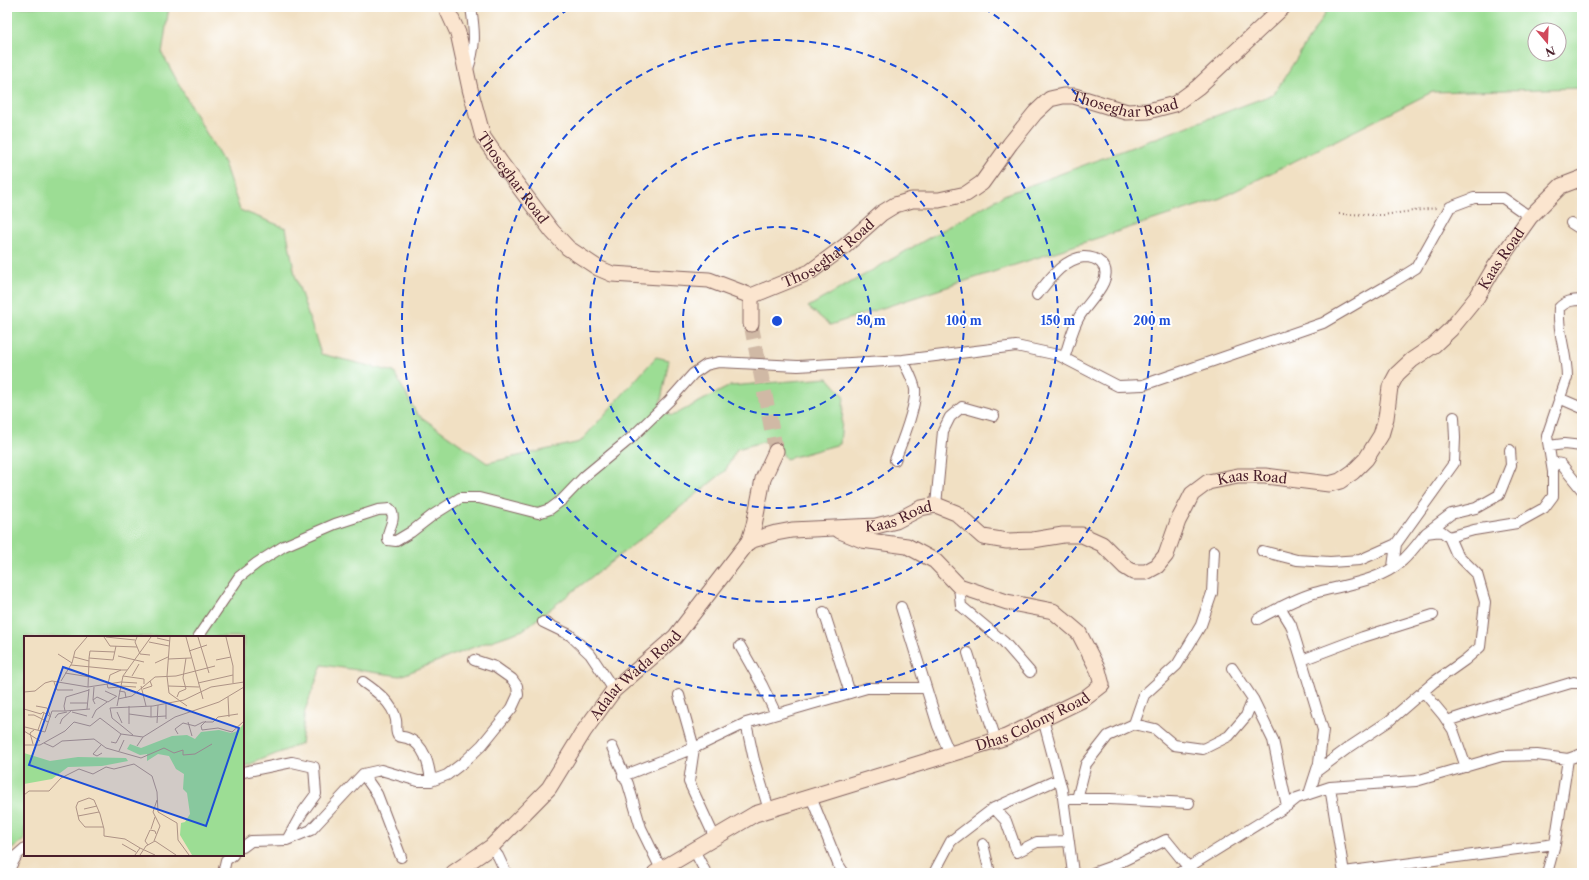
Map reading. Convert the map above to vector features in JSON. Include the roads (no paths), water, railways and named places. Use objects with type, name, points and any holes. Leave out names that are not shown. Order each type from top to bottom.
[{"type":"main road","name":"Thoseghar Road","points":[[446,7],[458,32],[483,137],[552,231],[568,248],[598,268],[612,274],[709,280],[751,296],[810,272],[845,246],[882,213],[895,205],[912,200],[939,200],[966,194],[982,183],[1030,119],[1050,100],[1064,96],[1074,96],[1127,112],[1148,111],[1175,104],[1203,82],[1284,7]]},
{"type":"main road","name":"Kaas Road","points":[[749,541],[792,530],[876,526],[896,521],[921,508],[936,505],[956,513],[983,537],[1007,541],[1033,540],[1063,535],[1082,535],[1102,544],[1125,567],[1133,572],[1146,572],[1157,566],[1166,555],[1178,521],[1192,494],[1208,482],[1238,476],[1265,476],[1329,484],[1340,481],[1353,472],[1366,459],[1381,435],[1386,418],[1390,387],[1397,374],[1451,329],[1477,297],[1494,268],[1530,217],[1561,186],[1582,178]]},
{"type":"main road","points":[[750,324],[751,296]]},
{"type":"main road","name":"Adalat Wada Road","points":[[453,873],[491,847],[549,788],[584,731],[614,690],[675,637],[749,541],[764,479],[776,451]]},
{"type":"main road","name":"Dhas Colony Road","points":[[658,871],[755,814],[996,740],[1084,699],[1102,685],[1098,670],[1079,633],[1053,611],[1007,602],[959,586],[935,561],[907,546],[862,540],[833,529]]},
{"type":"street","points":[[467,73],[473,54],[475,34],[471,7]]},
{"type":"street","points":[[199,636],[239,577],[256,563],[284,546],[335,524],[378,510],[390,509],[394,519],[387,534],[388,540],[396,541],[460,498],[479,498],[538,513],[550,509],[562,500],[584,476],[631,438],[669,401],[693,374],[706,365],[719,362],[798,366],[903,360],[1016,346],[1058,355],[1118,386],[1143,385],[1323,323],[1416,268],[1450,207],[1474,198],[1503,198],[1530,217]]},
{"type":"street","points":[[1571,223],[1582,230]]},
{"type":"street","points":[[1037,295],[1055,273],[1070,262],[1083,257],[1094,258],[1105,268],[1106,274],[1102,286],[1078,318],[1064,358]]},
{"type":"street","points":[[1449,537],[1474,530],[1518,523],[1544,508],[1553,496],[1552,462],[1547,436],[1567,377],[1567,368],[1558,322],[1559,308],[1564,303],[1574,300],[1582,300]]},
{"type":"street","points":[[895,460],[908,426],[915,396],[913,382],[903,360]]},
{"type":"street","points":[[1559,398],[1582,408]]},
{"type":"street","points":[[936,505],[943,431],[950,417],[962,407],[994,416]]},
{"type":"street","points":[[1393,567],[1396,544],[1454,463],[1456,438],[1454,417]]},
{"type":"street","points":[[1549,446],[1564,444],[1582,446]]},
{"type":"street","points":[[1258,619],[1295,600],[1380,575],[1402,561],[1426,533],[1451,514],[1476,508],[1499,494],[1511,465],[1510,450]]},
{"type":"street","points":[[1552,462],[1562,464],[1582,490]]},
{"type":"street","points":[[1317,771],[1348,748],[1390,721],[1423,691],[1480,647],[1485,602],[1478,574],[1456,553],[1449,537],[1441,531],[1426,533]]},
{"type":"street","points":[[1262,551],[1297,560],[1330,562],[1360,560],[1396,544]]},
{"type":"street","points":[[1134,724],[1144,695],[1177,665],[1201,625],[1212,593],[1214,551]]},
{"type":"street","points":[[959,586],[961,606],[1004,642],[1030,672]]},
{"type":"street","points":[[901,607],[925,688],[938,726],[950,754]]},
{"type":"street","points":[[1280,607],[1291,626],[1323,730],[1319,763],[1310,794]]},
{"type":"street","points":[[824,612],[850,693]]},
{"type":"street","points":[[1302,660],[1363,637],[1433,615]]},
{"type":"street","points":[[543,622],[570,635],[590,654],[614,690]]},
{"type":"street","points":[[740,646],[776,714]]},
{"type":"street","points":[[968,653],[996,740]]},
{"type":"street","points":[[244,846],[252,841],[287,840],[311,830],[363,774],[381,770],[418,781],[432,781],[447,775],[482,745],[512,708],[518,695],[518,686],[512,679],[495,667],[474,660]]},
{"type":"street","points":[[1232,668],[1253,699],[1273,740],[1287,806]]},
{"type":"street","points":[[363,682],[381,695],[387,702],[395,717],[398,736],[406,737],[414,741],[424,753],[429,764],[432,781]]},
{"type":"street","points":[[1447,722],[1471,713],[1574,682],[1582,684]]},
{"type":"street","points":[[623,776],[694,748],[746,723],[776,714],[867,688],[925,688]]},
{"type":"street","points":[[1423,691],[1453,730],[1466,767]]},
{"type":"street","points":[[679,695],[694,748],[688,782],[715,838]]},
{"type":"street","points":[[1077,799],[1086,764],[1108,736],[1134,724],[1155,729],[1174,745],[1203,749],[1229,736],[1246,716],[1253,699]]},
{"type":"street","points":[[1043,719],[1063,800],[1073,873]]},
{"type":"street","points":[[746,723],[754,760],[769,810]]},
{"type":"street","points":[[612,747],[623,776],[628,784],[641,828],[658,871]]},
{"type":"street","points":[[1179,873],[1287,806],[1297,798],[1330,787],[1416,781],[1502,756],[1537,755],[1568,759],[1582,754]]},
{"type":"street","points":[[1547,873],[1555,844],[1568,759]]},
{"type":"street","points":[[244,772],[292,762],[314,767],[316,794],[302,813],[287,840]]},
{"type":"street","points":[[363,774],[377,794],[400,857]]},
{"type":"street","points":[[934,873],[951,841],[994,808],[1059,780]]},
{"type":"street","points":[[1330,787],[1344,873],[1555,844]]},
{"type":"street","points":[[811,797],[838,864],[844,873]]},
{"type":"street","points":[[1063,800],[1110,799],[1189,803]]},
{"type":"street","points":[[994,808],[1006,821],[1017,852],[1037,842],[1069,841]]},
{"type":"street","points":[[1093,873],[1110,867],[1166,840],[1188,867]]},
{"type":"street","points":[[983,844],[990,873]]},
{"type":"street","points":[[491,847],[498,856],[506,873]]},
{"type":"street","points":[[7,873],[17,855],[24,849]]},
{"type":"street","points":[[694,850],[706,873]]},
{"type":"street","points":[[224,873],[226,860],[232,856]]},
{"type":"tunnel","points":[[751,324],[776,451]]}]
